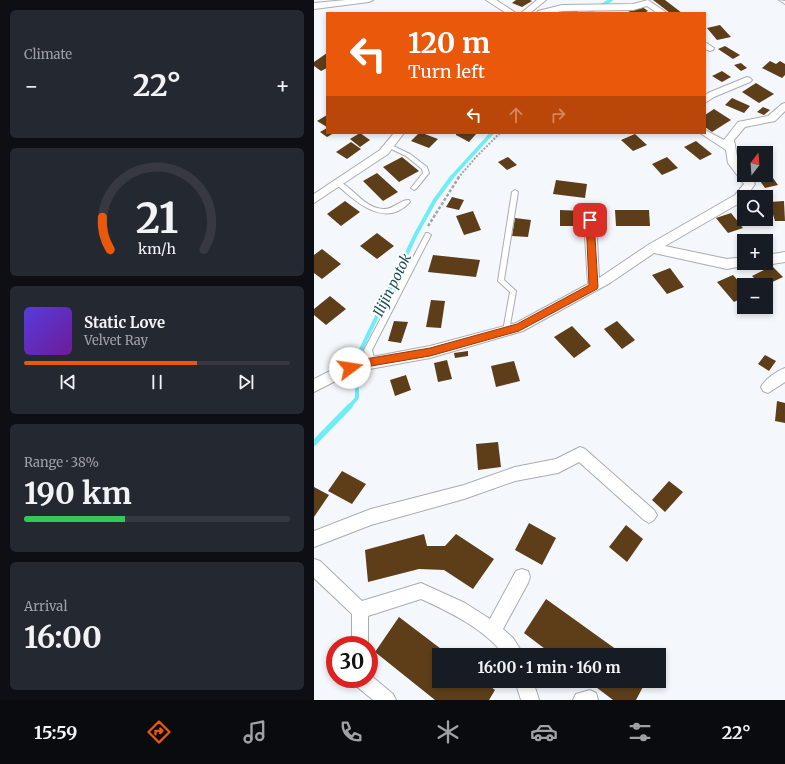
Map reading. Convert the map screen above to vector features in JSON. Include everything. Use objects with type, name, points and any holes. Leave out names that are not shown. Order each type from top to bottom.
[{"type":"street","points":[[314,6],[369,0]]},
{"type":"street","points":[[490,0],[510,12]]},
{"type":"street","points":[[526,12],[542,0]]},
{"type":"street","points":[[545,12],[562,8],[633,7],[648,2],[662,12]]},
{"type":"street","points":[[706,99],[710,95],[747,80]]},
{"type":"street","points":[[314,386],[350,368],[370,362],[430,352],[519,327],[594,287],[652,248],[739,198],[750,184],[733,163],[729,140],[742,124],[771,119],[785,106]]},
{"type":"street","points":[[314,199],[384,152],[398,134]]},
{"type":"street","points":[[706,134],[731,149]]},
{"type":"street","points":[[590,220],[594,287]]},
{"type":"street","points":[[652,248],[727,264],[737,263]]},
{"type":"street","points":[[773,259],[785,257]]},
{"type":"street","points":[[768,387],[785,374]]},
{"type":"street","points":[[314,538],[371,517],[464,492],[515,474],[558,466],[580,454],[649,515]]},
{"type":"street","points":[[314,567],[360,610],[360,636]]},
{"type":"street","points":[[492,632],[522,576]]},
{"type":"street","points":[[360,610],[421,591],[454,605],[498,636],[509,648]]},
{"type":"street","points":[[372,688],[387,700]]},
{"type":"street","points":[[526,688],[530,700]]},
{"type":"street","points":[[582,700],[590,700]]},
{"type":"lane","points":[[781,0],[785,3]]},
{"type":"lane","points":[[389,146],[408,155],[425,168],[426,173],[414,188]]},
{"type":"lane","points":[[338,183],[370,208],[380,211],[390,211],[407,202]]},
{"type":"lane","points":[[506,331],[513,291],[501,281],[515,192]]},
{"type":"lane","points":[[370,362],[368,350],[428,235]]},
{"type":"path","points":[[428,235],[426,229],[454,183],[477,156],[499,134]]},
{"type":"building","points":[[516,0],[532,1],[522,7],[512,3]]},
{"type":"building","points":[[653,0],[665,0],[681,12],[669,12]]},
{"type":"building","points":[[641,6],[648,11],[646,12],[628,12]]},
{"type":"building","points":[[579,9],[578,12],[555,11]]},
{"type":"building","points":[[720,25],[731,37],[717,40],[707,28]]},
{"type":"building","points":[[725,46],[740,55],[733,59],[718,49]]},
{"type":"building","points":[[326,54],[326,68],[321,71],[314,66],[314,62]]},
{"type":"building","points":[[770,61],[776,64],[780,61],[785,64],[785,75],[782,78],[762,68]]},
{"type":"building","points":[[741,63],[747,68],[741,71],[734,65]]},
{"type":"building","points":[[722,71],[731,77],[722,82],[712,76]]},
{"type":"building","points":[[756,83],[774,94],[759,103],[742,92]]},
{"type":"building","points":[[732,98],[750,106],[744,113],[725,105]]},
{"type":"building","points":[[763,107],[770,110],[764,115],[757,112]]},
{"type":"building","points":[[714,109],[731,120],[712,132],[706,128],[706,114]]},
{"type":"building","points":[[326,116],[326,126],[317,121]]},
{"type":"building","points":[[326,129],[326,134],[332,134],[327,137],[320,132]]},
{"type":"building","points":[[358,134],[361,134],[370,140],[360,147],[350,139]]},
{"type":"building","points":[[418,134],[425,134],[438,139],[429,148],[411,141]]},
{"type":"building","points":[[456,134],[476,134],[469,142]]},
{"type":"building","points":[[635,134],[647,145],[633,151],[621,140]]},
{"type":"building","points":[[696,141],[712,154],[700,160],[684,147]]},
{"type":"building","points":[[351,142],[361,149],[347,159],[336,152]]},
{"type":"building","points":[[402,157],[419,171],[399,182],[383,167]]},
{"type":"building","points":[[508,157],[517,165],[507,170],[498,162]]},
{"type":"building","points":[[667,157],[678,168],[662,175],[652,164]]},
{"type":"building","points":[[377,173],[398,192],[383,201],[363,181]]},
{"type":"building","points":[[773,178],[778,185],[765,188],[761,182],[773,182]]},
{"type":"building","points":[[556,180],[587,184],[585,198],[553,194]]},
{"type":"building","points":[[452,197],[464,200],[459,210],[446,207]]},
{"type":"building","points":[[345,201],[360,212],[341,226],[327,214]]},
{"type":"building","points":[[784,201],[785,221],[775,221],[773,215],[773,202]]},
{"type":"building","points":[[560,210],[584,211],[585,226],[560,226]]},
{"type":"building","points":[[615,210],[649,210],[650,226],[616,226]]},
{"type":"building","points":[[473,211],[481,230],[464,235],[456,216]]},
{"type":"building","points":[[731,213],[737,220],[737,226],[741,226],[743,228],[728,233],[716,218]]},
{"type":"building","points":[[515,218],[531,220],[528,237],[512,236]]},
{"type":"building","points":[[377,233],[394,246],[377,259],[360,246]]},
{"type":"building","points":[[322,249],[341,264],[322,279],[314,273],[314,255]]},
{"type":"building","points":[[433,255],[480,260],[476,277],[428,272]]},
{"type":"building","points":[[773,267],[783,277],[773,282],[773,278],[754,278],[752,276],[764,270],[773,270]]},
{"type":"building","points":[[670,268],[684,287],[667,294],[652,275]]},
{"type":"building","points":[[733,275],[737,279],[737,300],[734,302],[717,282]]},
{"type":"building","points":[[330,296],[346,309],[326,325],[314,315],[314,309]]},
{"type":"building","points":[[431,300],[445,301],[441,328],[426,327]]},
{"type":"building","points":[[394,321],[408,322],[401,343],[388,341]]},
{"type":"building","points":[[617,321],[635,340],[622,349],[604,329]]},
{"type":"building","points":[[572,326],[591,346],[574,358],[554,337]]},
{"type":"building","points":[[468,351],[468,356],[455,358],[454,353]]},
{"type":"building","points":[[765,355],[776,361],[769,371],[758,364]]},
{"type":"building","points":[[447,360],[452,379],[438,382],[434,363]]},
{"type":"building","points":[[514,361],[520,381],[496,387],[491,366]]},
{"type":"building","points":[[406,375],[411,390],[395,396],[390,380]]},
{"type":"building","points":[[777,401],[785,403],[785,423],[775,421]]},
{"type":"building","points":[[498,442],[501,467],[478,470],[476,444]]},
{"type":"building","points":[[342,471],[366,484],[352,504],[328,491]]},
{"type":"building","points":[[669,481],[683,492],[665,512],[652,500]]},
{"type":"building","points":[[314,487],[329,495],[314,517]]},
{"type":"building","points":[[529,523],[556,538],[542,565],[515,550]]},
{"type":"building","points":[[626,525],[643,539],[627,562],[609,547]]},
{"type":"building","points":[[424,534],[427,546],[445,546],[456,534],[494,559],[473,589],[444,570],[419,569],[368,582],[365,550]]},
{"type":"building","points":[[546,599],[614,648],[544,648],[524,633]]},
{"type":"building","points":[[399,617],[440,648],[432,648],[432,688],[492,688],[495,690],[489,700],[435,700],[378,654],[378,648]]},
{"type":"building","points":[[597,688],[642,688],[636,700],[613,700]]},
{"type":"waterway","name":"Ilijin potok","points":[[590,12],[611,0]]},
{"type":"waterway","name":"Ilijin potok","points":[[451,178],[491,134]]},
{"type":"waterway","name":"Ilijin potok","points":[[349,407],[357,398],[357,358],[416,234],[435,200],[452,177]]},
{"type":"waterway","name":"Ilijin potok","points":[[314,443],[350,406]]},
{"type":"route","points":[[350,368],[371,362],[430,352],[519,327],[594,287],[590,220]]}]
